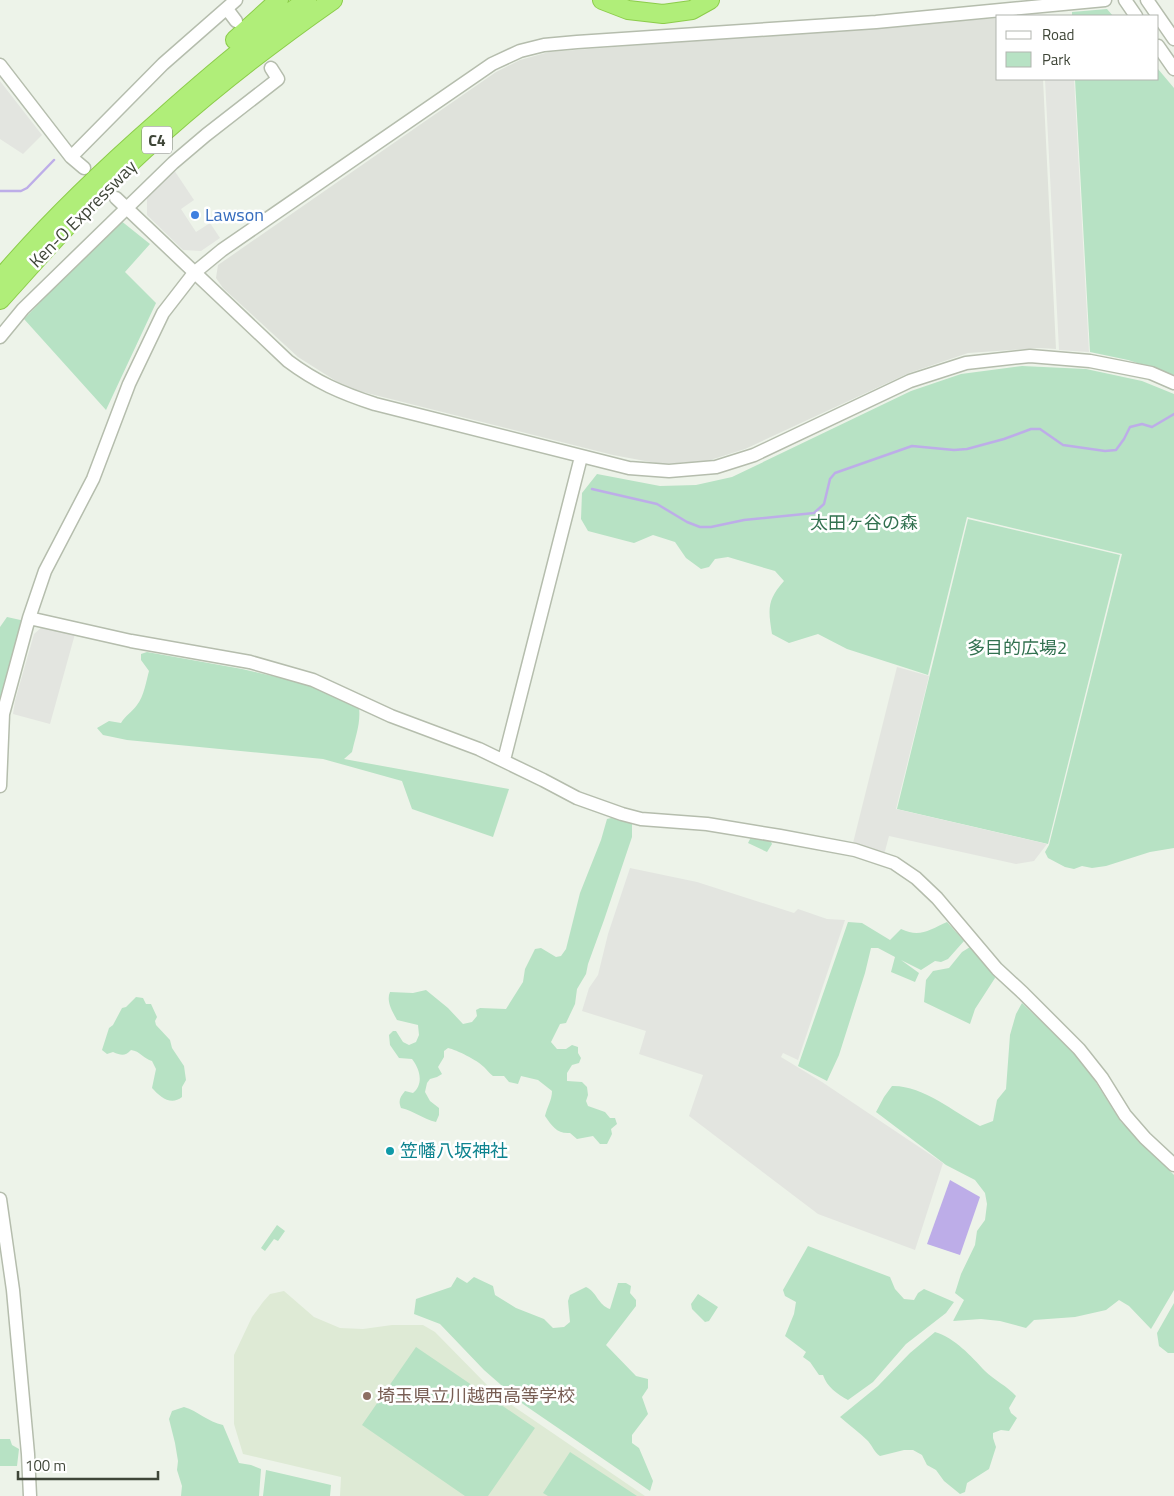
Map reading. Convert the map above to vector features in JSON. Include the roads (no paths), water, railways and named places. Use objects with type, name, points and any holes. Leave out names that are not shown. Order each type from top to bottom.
[{"type":"highway","points":[[105,169],[204,68],[279,0]]},
{"type":"highway","name":"Ken-O Expressway","points":[[0,278],[22,252],[105,169],[244,46],[310,7],[333,0]]},
{"type":"highway","points":[[310,7],[339,0]]},
{"type":"highway","points":[[602,0],[628,10],[663,14],[692,10],[710,0]]},
{"type":"highway","name":"Ken-O Expressway","points":[[0,300],[88,204],[168,130],[249,62],[310,7]]},
{"type":"street","points":[[0,786],[3,714],[29,618],[52,556],[98,467],[108,437],[144,349],[163,313],[194,273],[222,250],[492,64],[520,51],[544,45],[577,42],[876,22],[1105,0]]},
{"type":"street","points":[[1125,0],[1135,15]]},
{"type":"street","points":[[1147,0],[1158,15]]},
{"type":"street","points":[[71,156],[163,64],[231,4],[236,21]]},
{"type":"street","points":[[1159,17],[1174,38]]},
{"type":"street","points":[[1159,47],[1174,69]]},
{"type":"street","points":[[0,65],[71,156],[84,168]]},
{"type":"street","points":[[0,337],[23,309],[126,207],[206,135],[278,79],[271,68]]},
{"type":"street","points":[[116,198],[288,361],[305,374],[341,393],[375,404],[628,468],[669,471],[716,467],[754,455],[910,381],[966,363],[1030,356],[1090,361],[1151,373],[1174,383]]},
{"type":"street","points":[[504,760],[581,457]]},
{"type":"street","points":[[29,618],[131,641],[250,662],[313,680],[391,716],[480,749],[577,798],[628,816],[641,819],[707,824],[780,836],[855,850],[888,860],[916,878],[937,898],[997,969],[1079,1049],[1102,1078],[1125,1115],[1144,1138],[1174,1165]]},
{"type":"street","points":[[0,1199],[13,1290],[30,1496]]},
{"type":"waterway","points":[[0,191],[21,191],[27,188],[54,160]]},
{"type":"waterway","points":[[592,489],[657,504],[687,522],[700,527],[711,527],[744,520],[814,513],[824,504],[830,479],[835,473],[912,446],[954,450],[967,449],[1031,429],[1040,429],[1063,445],[1105,451],[1116,450],[1130,427],[1142,424],[1152,427],[1174,414]]},
{"type":"place","name":"Lawson","points":[[195,215]]},
{"type":"place","name":"笠幡八坂神社","points":[[390,1151]]},
{"type":"place","name":"埼玉県立川越西高等学校","points":[[367,1396]]},
{"type":"park label","name":"太田ヶ谷の森","points":[[864,523]]},
{"type":"park label","name":"多目的広場2","points":[[1017,648]]}]
